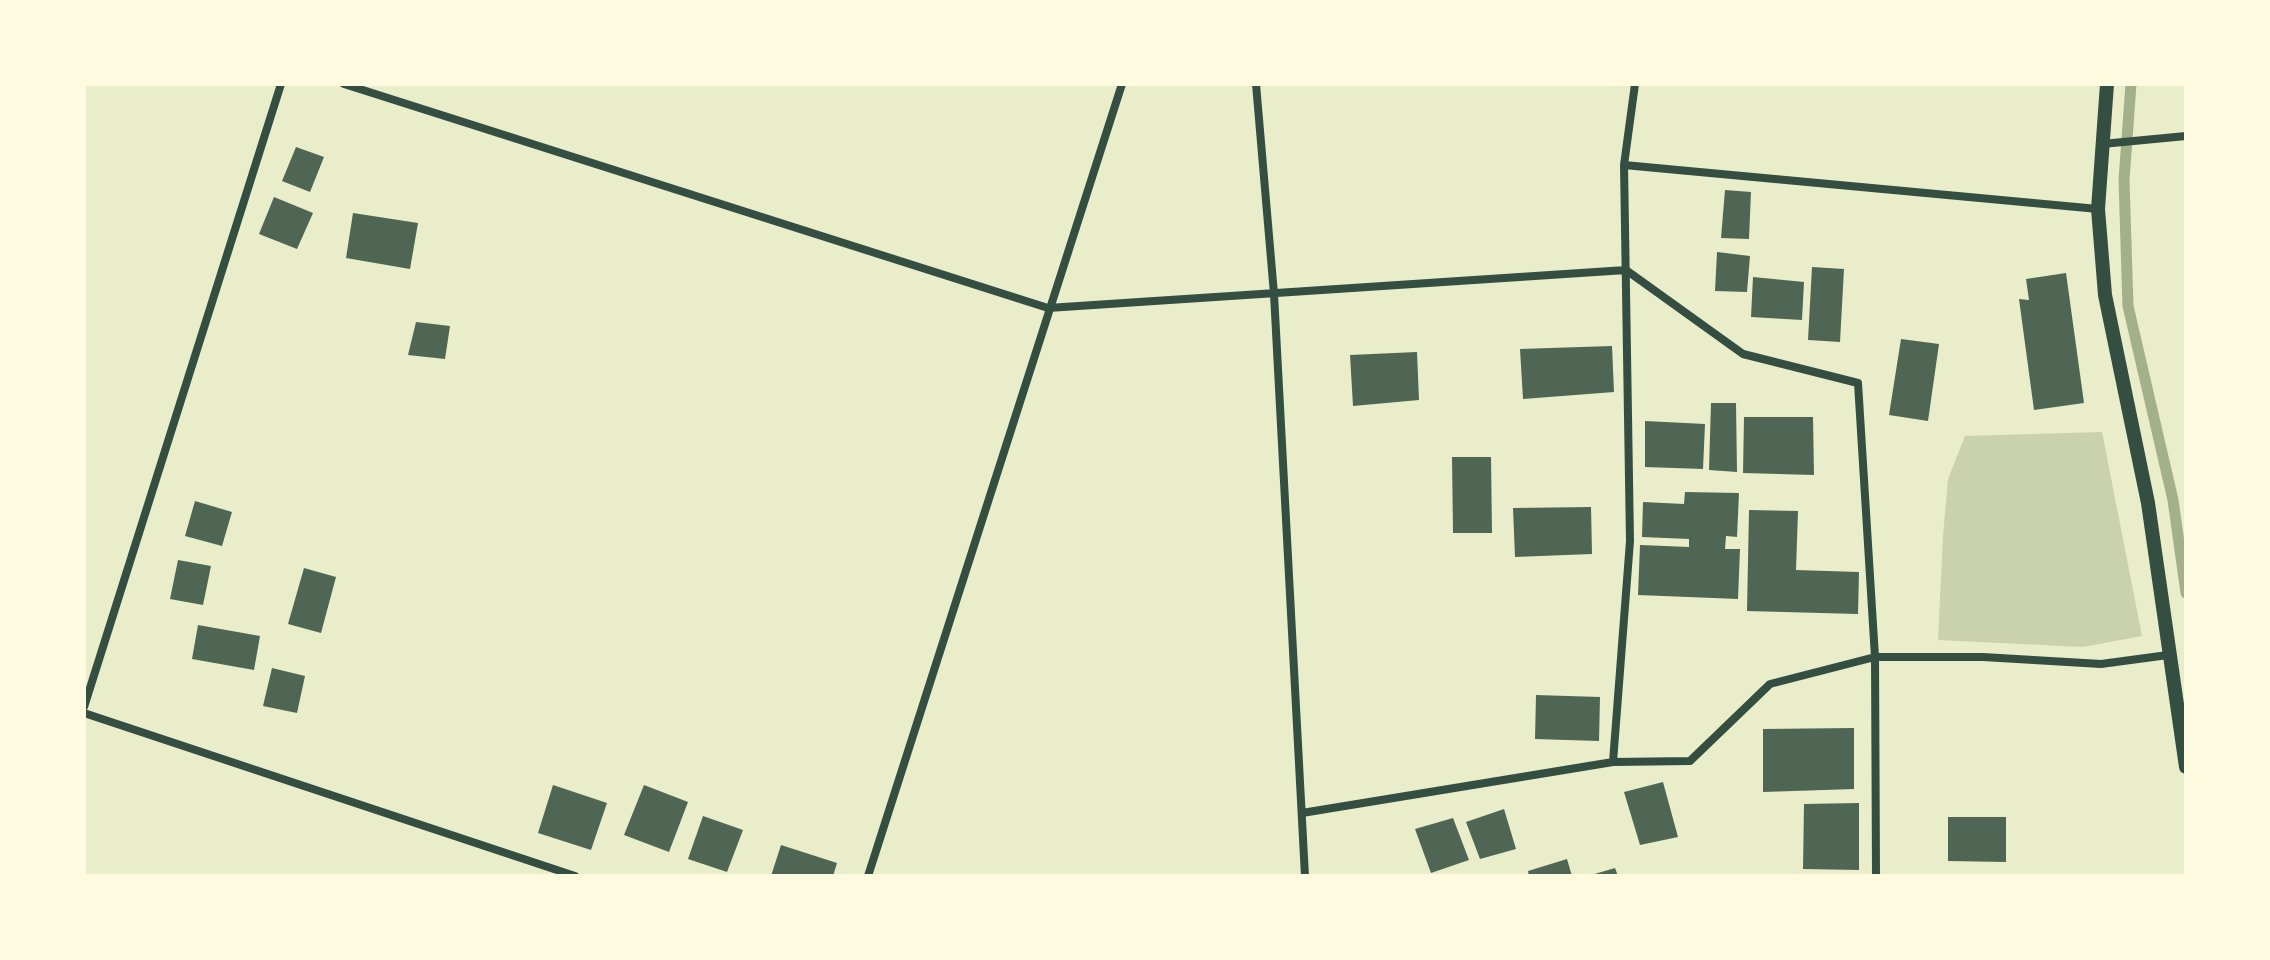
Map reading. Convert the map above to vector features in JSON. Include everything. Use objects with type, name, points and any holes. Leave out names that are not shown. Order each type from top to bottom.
[{"type":"street","points":[[84,707],[281,84]]},
{"type":"street","points":[[344,84],[1048,308],[1626,270],[1743,354],[1858,383],[1875,657],[1876,876]]},
{"type":"street","points":[[868,876],[1122,84]]},
{"type":"street","points":[[1256,84],[1274,294],[1305,876]]},
{"type":"street","points":[[1613,762],[1630,541],[1624,165],[1635,84]]},
{"type":"street","points":[[2107,84],[2098,209],[2105,295],[2148,503],[2186,767]]},
{"type":"street","points":[[2102,144],[2186,136]]},
{"type":"street","points":[[1624,165],[2098,209]]},
{"type":"street","points":[[1302,813],[1613,762],[1690,761],[1770,684],[1875,657],[1983,657],[2101,664],[2168,655]]},
{"type":"street","points":[[84,713],[575,876]]},
{"type":"green space","points":[[2102,432],[2142,636],[2083,647],[1938,640],[1948,479],[1965,436]]},
{"type":"building","points":[[296,147],[324,157],[310,192],[282,181]]},
{"type":"building","points":[[1725,190],[1751,192],[1749,239],[1721,238]]},
{"type":"building","points":[[274,197],[313,213],[297,249],[259,234]]},
{"type":"building","points":[[353,213],[418,223],[410,269],[346,258]]},
{"type":"building","points":[[1717,252],[1750,256],[1747,292],[1715,291]]},
{"type":"building","points":[[1812,267],[1844,269],[1840,342],[1808,340]]},
{"type":"building","points":[[2066,273],[2084,403],[2034,410],[2019,299],[2029,300],[2026,279]]},
{"type":"building","points":[[1753,277],[1804,282],[1802,320],[1751,317]]},
{"type":"building","points":[[416,322],[450,326],[445,359],[408,355]]},
{"type":"building","points":[[1901,339],[1939,344],[1928,421],[1889,415]]},
{"type":"building","points":[[1612,346],[1614,392],[1523,399],[1520,349]]},
{"type":"building","points":[[1417,352],[1419,400],[1353,406],[1350,355]]},
{"type":"building","points":[[1711,403],[1736,403],[1737,472],[1709,470]]},
{"type":"building","points":[[1744,417],[1813,417],[1814,475],[1743,473]]},
{"type":"building","points":[[1645,421],[1705,424],[1703,469],[1645,467]]},
{"type":"building","points":[[1452,457],[1491,457],[1492,533],[1453,533]]},
{"type":"building","points":[[1685,492],[1739,493],[1737,537],[1726,536],[1725,549],[1740,549],[1738,599],[1638,595],[1640,545],[1689,547],[1689,539],[1642,537],[1643,502],[1684,504]]},
{"type":"building","points":[[195,501],[232,512],[222,546],[185,536]]},
{"type":"building","points":[[1591,507],[1592,554],[1515,557],[1513,508]]},
{"type":"building","points":[[1749,510],[1798,511],[1796,570],[1859,572],[1858,614],[1747,611]]},
{"type":"building","points":[[178,560],[211,566],[203,605],[170,599]]},
{"type":"building","points":[[304,568],[336,577],[321,633],[288,624]]},
{"type":"building","points":[[198,625],[260,636],[254,670],[192,659]]},
{"type":"building","points":[[272,668],[305,676],[297,713],[263,706]]},
{"type":"building","points":[[1536,695],[1600,697],[1599,741],[1535,739]]},
{"type":"building","points":[[1854,728],[1854,789],[1763,792],[1763,729]]},
{"type":"building","points":[[1663,782],[1678,837],[1640,845],[1624,792]]},
{"type":"building","points":[[553,785],[607,803],[591,850],[538,833]]},
{"type":"building","points":[[644,785],[688,802],[669,852],[624,835]]},
{"type":"building","points":[[1859,803],[1859,870],[1803,869],[1804,804]]},
{"type":"building","points":[[1504,809],[1516,849],[1480,859],[1466,822]]},
{"type":"building","points":[[703,816],[743,830],[727,872],[688,859]]},
{"type":"building","points":[[1948,817],[2006,817],[2006,862],[1948,861]]},
{"type":"building","points":[[1453,818],[1469,860],[1431,873],[1415,829]]},
{"type":"building","points":[[781,845],[837,863],[833,876],[771,876]]},
{"type":"building","points":[[1567,859],[1572,876],[1529,876],[1528,871]]},
{"type":"building","points":[[1615,868],[1618,876],[1591,875]]},
{"type":"waterway","points":[[2131,84],[2124,180],[2128,306],[2173,500],[2186,593]]}]
